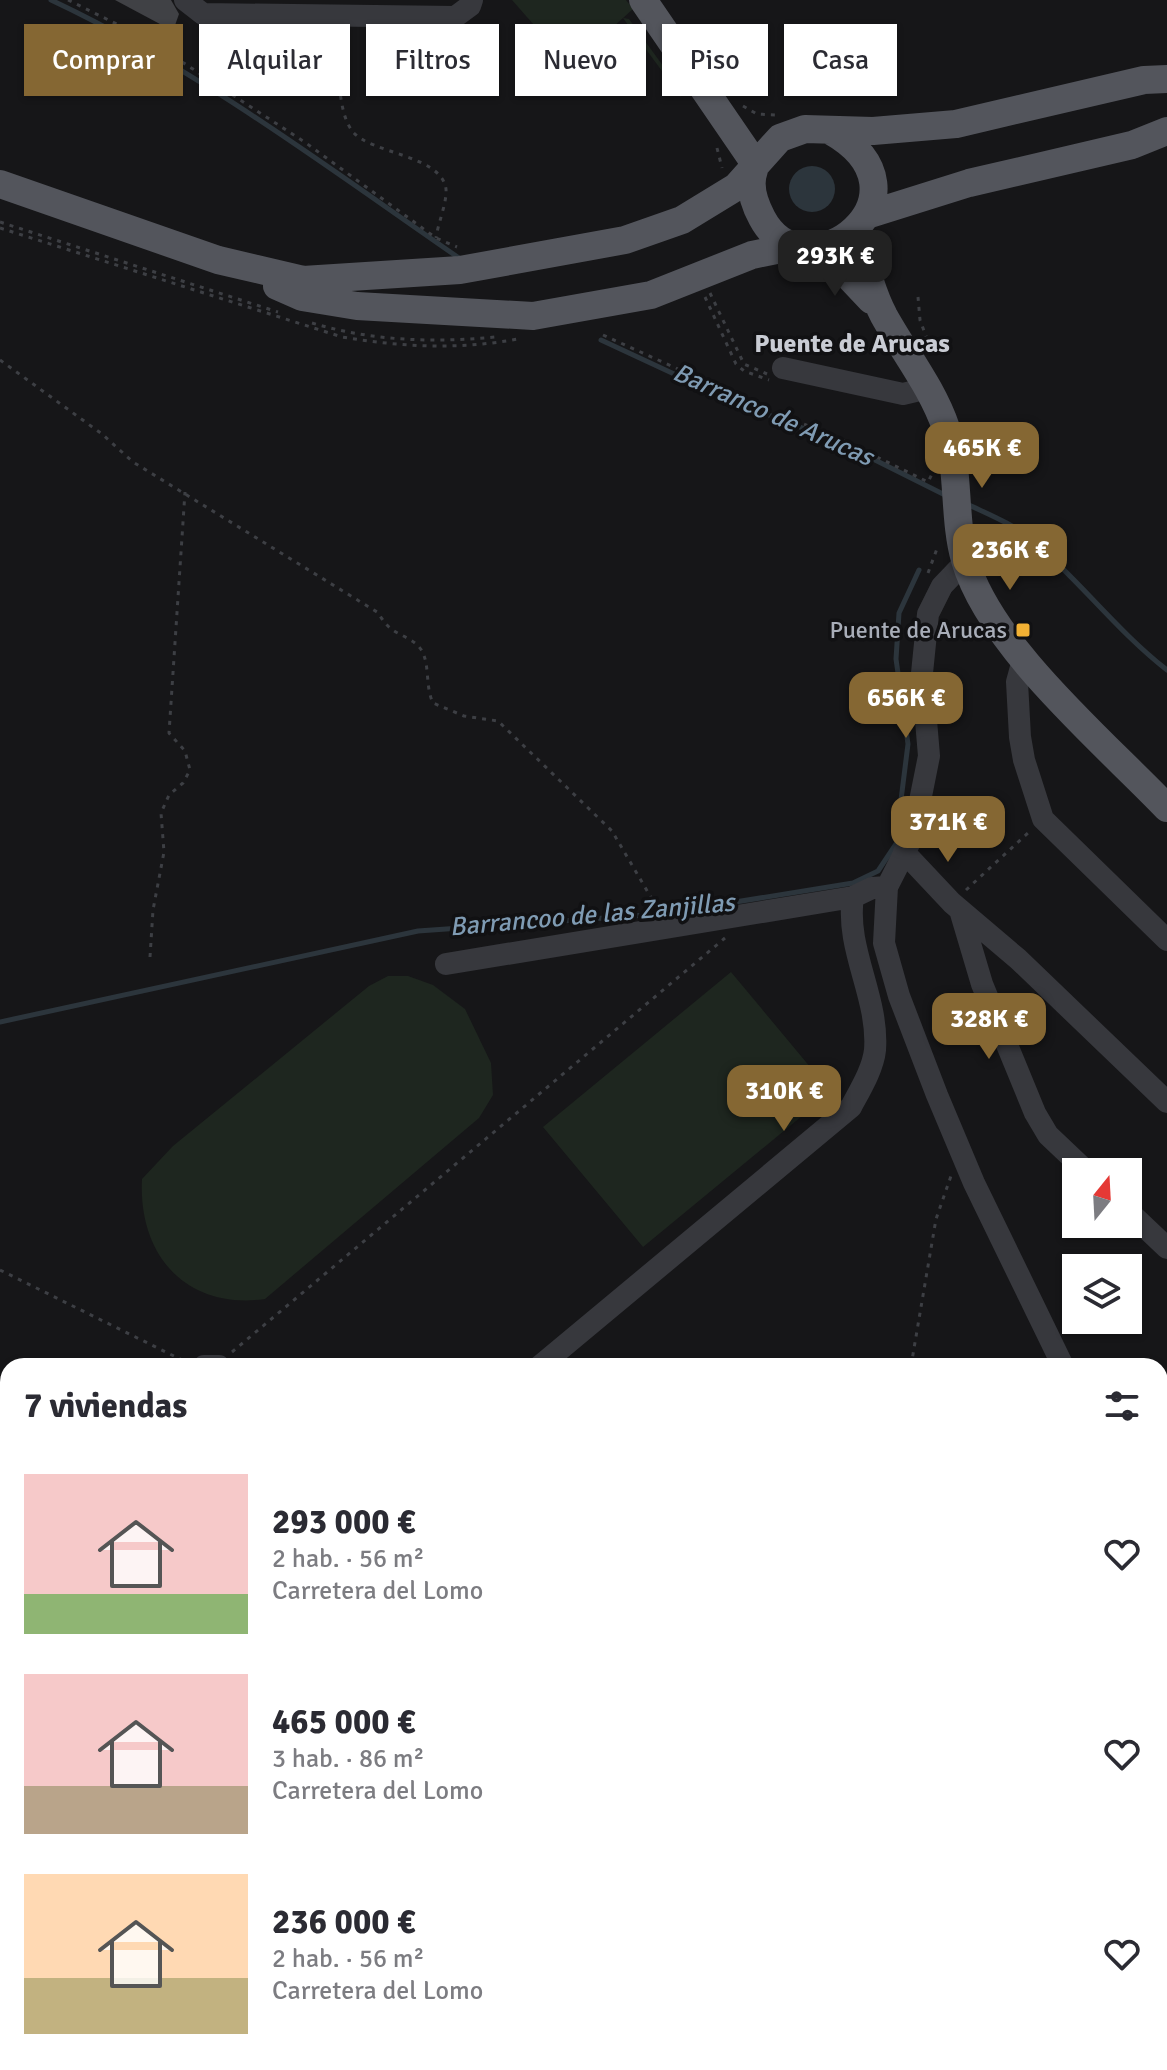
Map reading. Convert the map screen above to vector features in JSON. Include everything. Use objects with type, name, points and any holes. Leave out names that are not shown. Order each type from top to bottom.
[{"type":"main road","points":[[643,0],[717,106],[755,168],[751,187],[766,225],[780,238],[806,247],[856,282],[884,316],[928,388],[950,446],[953,545],[983,599],[1023,660],[1167,808]]},
{"type":"main road","points":[[218,260],[303,280],[460,270],[625,240],[682,220],[712,204],[755,168],[780,138],[805,129],[831,131],[956,124],[1144,80],[1167,79]]},
{"type":"main road","points":[[717,106],[748,126],[780,138]]},
{"type":"main road","points":[[831,131],[853,144],[865,159],[872,177],[873,199],[862,222],[868,279],[884,316]]},
{"type":"main road","points":[[0,184],[218,260],[302,297],[357,306],[533,316],[651,295],[752,255],[837,243],[862,222],[969,183],[1132,145],[1167,131]]},
{"type":"main road","points":[[0,198],[91,217]]},
{"type":"street","points":[[185,0],[203,14],[455,17],[470,6],[472,0]]},
{"type":"street","points":[[777,375],[903,394],[928,388]]},
{"type":"street","points":[[953,545],[942,586],[928,614],[922,673],[929,756],[916,823],[887,887],[884,943],[899,996],[960,1150],[1059,1358]]},
{"type":"street","points":[[1023,660],[1017,682],[1020,737],[1043,819],[1167,940]]},
{"type":"street","points":[[904,852],[956,906],[1018,959],[1167,1102]]},
{"type":"street","points":[[446,964],[751,916],[853,897],[872,888],[887,887]]},
{"type":"street","points":[[550,1358],[851,1107],[875,1053],[875,1019],[850,917],[853,897]]},
{"type":"street","points":[[956,906],[982,984],[1035,1113],[1048,1135],[1072,1158]]},
{"type":"street","points":[[1142,1224],[1167,1248]]},
{"type":"path","points":[[68,0],[160,48],[306,143],[436,238],[463,250]]},
{"type":"path","points":[[342,96],[344,112],[354,133],[377,147],[406,155],[437,174],[445,184],[436,238]]},
{"type":"path","points":[[717,145],[723,171]]},
{"type":"path","points":[[0,228],[342,337],[397,346],[448,347],[529,336]]},
{"type":"path","points":[[709,290],[744,364],[777,375]]},
{"type":"path","points":[[695,300],[705,297],[736,364],[744,371],[777,375]]},
{"type":"path","points":[[603,335],[773,412],[832,435],[928,482],[933,470],[936,481],[938,471]]},
{"type":"path","points":[[0,360],[102,434],[133,462],[377,612],[390,628],[407,637],[422,651],[427,670],[426,687],[433,703],[464,716],[498,721],[544,765],[612,831],[667,929]]},
{"type":"path","points":[[150,957],[153,910],[164,852],[161,813],[169,795],[183,783],[190,770],[185,751],[169,733],[185,492]]},
{"type":"path","points":[[926,578],[953,545]]},
{"type":"path","points":[[927,584],[953,545]]},
{"type":"path","points":[[956,906],[1043,819]]},
{"type":"path","points":[[227,1358],[751,916]]},
{"type":"path","points":[[912,1358],[936,1219],[960,1150]]},
{"type":"path","points":[[0,1270],[178,1358]]},
{"type":"shaded area","points":[[512,0],[626,0],[633,9],[616,24],[533,24]]},
{"type":"shaded area","points":[[646,42],[662,64],[662,71],[646,49]]},
{"type":"shaded area","points":[[812,166],[821,167],[828,173],[834,180],[834,198],[828,205],[821,211],[812,212],[803,211],[796,205],[790,198],[789,189],[790,180],[796,173],[803,167]]},
{"type":"shaded area","points":[[731,972],[831,1092],[643,1247],[543,1127]]},
{"type":"shaded area","points":[[388,976],[408,976],[433,985],[465,1009],[491,1063],[493,1095],[479,1118],[265,1299],[237,1300],[212,1296],[190,1286],[172,1272],[158,1253],[148,1231],[142,1179],[173,1146],[369,986]]},
{"type":"building","points":[[115,0],[171,0],[179,14],[175,24],[160,24]]},
{"type":"waterway","name":"Barranco de Arucas","points":[[51,0],[157,56],[260,120],[459,258]]},
{"type":"waterway","name":"Barranco de Arucas","points":[[601,340],[730,400],[841,443],[947,496]]},
{"type":"waterway","name":"Barranco de Arucas","points":[[967,504],[1025,534],[1167,670]]},
{"type":"waterway","name":"Barrancoo de las Zanjillas","points":[[985,545],[1006,537],[1027,539]]},
{"type":"waterway","name":"Barrancoo de las Zanjillas","points":[[0,1022],[418,931],[661,914],[853,883],[878,871],[898,841],[902,825],[901,800],[908,744],[896,659],[899,613],[919,570]]},
{"type":"place","name":"Puente de Arucas","points":[[1023,630]]},
{"type":"district","name":"Puente de Arucas","points":[[852,344]]}]
